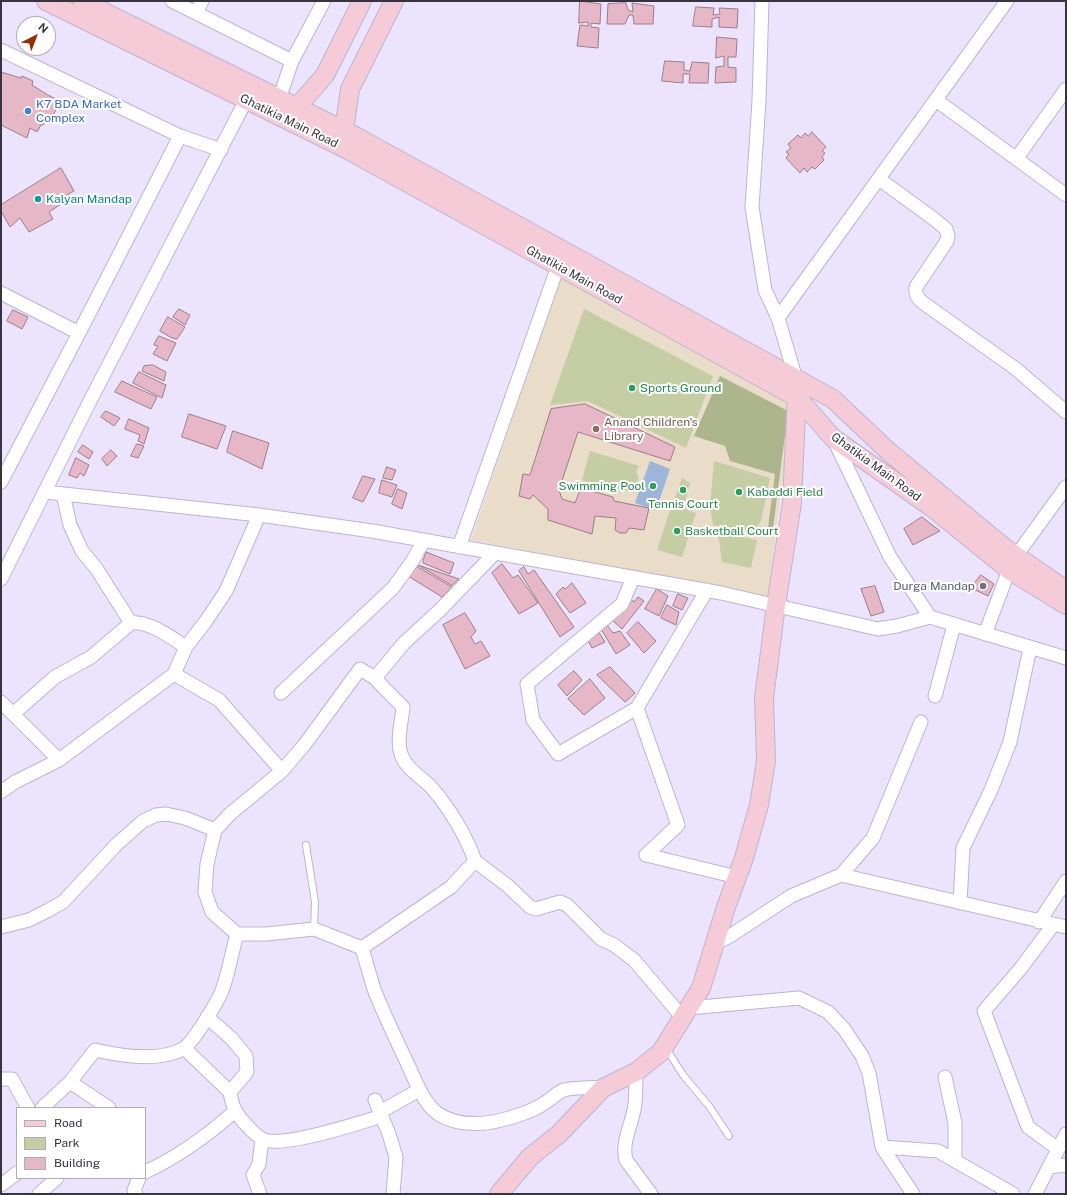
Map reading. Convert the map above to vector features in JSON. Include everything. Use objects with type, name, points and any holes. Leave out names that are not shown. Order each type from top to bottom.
[{"type":"street","name":"Ghatikia Main Road","points":[[46,1],[279,98],[344,130],[434,189],[558,266],[798,398],[833,438],[1013,563],[1066,605]]},
{"type":"street","name":"Ghatikia Main Road","points":[[82,1],[142,40],[246,100],[348,150],[434,189],[833,399],[888,451],[1006,549],[1013,563],[1066,590]]},
{"type":"street","points":[[172,1],[292,62]]},
{"type":"street","points":[[196,13],[202,1]]},
{"type":"street","points":[[279,98],[292,62],[324,1]]},
{"type":"street","points":[[298,107],[325,75],[362,1]]},
{"type":"street","points":[[344,130],[350,89],[394,1]]},
{"type":"street","points":[[499,1194],[530,1157],[559,1134],[603,1088],[636,1072],[661,1052],[700,988],[726,907],[744,858],[759,805],[766,761],[764,698],[776,605],[792,503],[798,398],[796,379],[778,318],[765,290],[752,207],[759,101],[762,1]]},
{"type":"street","points":[[778,318],[1007,1]]},
{"type":"street","points":[[1,50],[180,136],[221,150]]},
{"type":"street","points":[[1016,159],[1066,89]]},
{"type":"street","points":[[1,579],[90,401],[246,100]]},
{"type":"street","points":[[936,100],[1066,195]]},
{"type":"street","points":[[1,482],[180,136]]},
{"type":"street","points":[[879,179],[946,229],[948,236],[947,241],[916,287],[915,292],[917,298],[1016,369],[1066,412]]},
{"type":"street","points":[[459,547],[558,266]]},
{"type":"street","points":[[1,293],[79,333]]},
{"type":"street","points":[[833,438],[890,557],[930,617]]},
{"type":"street","points":[[985,634],[1013,563],[1066,487]]},
{"type":"street","points":[[45,492],[259,515],[372,531],[707,590],[878,629],[897,626],[930,617],[1066,658]]},
{"type":"street","points":[[63,494],[70,525],[82,551],[96,568],[131,623]]},
{"type":"street","points":[[1,792],[14,782],[59,760],[174,674],[186,647],[226,591],[259,515]]},
{"type":"street","points":[[281,693],[394,588],[413,560],[424,540]]},
{"type":"street","points":[[375,678],[404,643],[439,611],[495,553]]},
{"type":"street","points":[[633,578],[622,604],[527,684],[534,720],[558,754],[636,708],[707,590]]},
{"type":"street","points":[[13,714],[55,677],[91,656],[131,623],[138,622],[152,627],[165,633],[186,647]]},
{"type":"street","points":[[935,696],[954,625]]},
{"type":"street","points":[[960,903],[963,848],[991,790],[1010,742],[1030,648]]},
{"type":"street","points":[[362,948],[314,929],[266,934],[237,934],[212,912],[205,892],[207,864],[215,830],[230,814],[282,771],[305,744],[360,669],[375,678],[404,707],[399,738],[400,751],[406,764],[431,788],[449,812],[470,846],[475,861],[508,886],[530,907],[536,909],[560,902],[567,905],[601,939],[614,945],[634,960],[685,1012]]},
{"type":"street","points":[[174,674],[219,700],[282,771]]},
{"type":"street","points":[[1,702],[59,760]]},
{"type":"street","points":[[636,708],[678,825],[646,855],[737,877]]},
{"type":"street","points":[[715,943],[730,936],[791,896],[841,875],[873,838],[920,722]]},
{"type":"street","points":[[1,927],[30,920],[63,902],[116,844],[143,821],[156,815],[166,814],[185,818],[215,830]]},
{"type":"street","points":[[362,948],[451,886],[475,861]]},
{"type":"street","points":[[841,875],[1039,922],[1066,927]]},
{"type":"street","points":[[1039,922],[1066,881]]},
{"type":"street","points":[[1053,925],[1021,968],[984,1011],[1028,1126],[1058,1149]]},
{"type":"street","points":[[43,1107],[70,1082],[95,1050],[118,1055],[167,1056],[184,1048],[196,1037],[223,989],[237,934]]},
{"type":"street","points":[[362,948],[374,989],[395,1038],[420,1090],[427,1101],[437,1112],[442,1115],[452,1120],[468,1124],[486,1124],[528,1112],[563,1090],[594,1087],[603,1088]]},
{"type":"street","points":[[685,1012],[799,998],[828,1012],[844,1029],[862,1056],[869,1073],[882,1147],[913,1194]]},
{"type":"street","points":[[207,1017],[231,1038],[246,1056],[247,1072],[230,1092]]},
{"type":"street","points":[[184,1048],[230,1092],[235,1111],[252,1131],[262,1139],[278,1141],[300,1139],[379,1110],[420,1090]]},
{"type":"street","points":[[636,1072],[635,1104],[624,1144],[625,1153],[626,1160],[651,1194]]},
{"type":"street","points":[[945,1077],[955,1123],[955,1161]]},
{"type":"street","points":[[1,1079],[12,1079],[27,1107]]},
{"type":"street","points":[[70,1082],[107,1107]]},
{"type":"street","points":[[379,1110],[396,1157],[393,1194]]},
{"type":"street","points":[[146,1172],[179,1155],[208,1135],[235,1111]]},
{"type":"street","points":[[1035,1194],[1066,1134]]},
{"type":"street","points":[[260,1194],[253,1175],[259,1164],[262,1139]]},
{"type":"street","points":[[882,1147],[938,1151],[1013,1194]]},
{"type":"street","points":[[1049,1167],[1066,1166]]},
{"type":"street","points":[[1,1185],[16,1174]]},
{"type":"street","points":[[39,1194],[56,1179]]},
{"type":"street","points":[[136,1194],[134,1190],[139,1179]]},
{"type":"lane","points":[[306,845],[315,902],[314,929]]},
{"type":"lane","points":[[665,1046],[683,1075],[709,1106],[729,1136]]},
{"type":"shaded area","points":[[562,273],[793,401],[768,596],[471,540]]},
{"type":"green space","name":"Sports Ground","points":[[584,309],[713,376],[686,448],[588,401],[550,405]]},
{"type":"green space","points":[[720,376],[788,411],[773,528],[768,528],[775,474],[730,461],[725,446],[694,436]]},
{"type":"green space","points":[[590,451],[639,466],[636,472],[638,475],[637,483],[628,491],[621,489],[620,493],[582,480]]},
{"type":"green space","name":"Kabaddi Field","points":[[714,461],[770,478],[761,521],[753,532],[713,525],[710,506]]},
{"type":"green space","name":"Tennis Court","points":[[682,478],[690,483],[685,501],[675,498]]},
{"type":"green space","name":"Basketball Court","points":[[672,504],[696,513],[682,557],[657,550]]},
{"type":"green space","points":[[718,532],[757,540],[751,568],[722,562]]},
{"type":"water","name":"Swimming Pool","points":[[650,461],[670,469],[656,510],[635,503]]},
{"type":"building","points":[[580,1],[601,4],[600,24],[591,23],[591,27],[599,28],[598,48],[577,46],[580,25],[588,26],[588,22],[579,23]]},
{"type":"building","points":[[626,3],[628,10],[633,12],[632,3],[654,6],[653,24],[634,24],[633,15],[629,15],[625,24],[607,24],[608,4]]},
{"type":"building","points":[[696,7],[714,8],[713,15],[720,14],[719,8],[738,9],[737,28],[719,27],[719,17],[712,19],[712,27],[693,26]]},
{"type":"building","points":[[717,37],[737,39],[736,57],[728,57],[728,67],[736,68],[736,82],[715,83],[716,67],[724,66],[724,56],[716,58]]},
{"type":"building","points":[[665,61],[684,62],[684,70],[690,71],[692,62],[709,63],[708,83],[689,83],[690,74],[683,74],[683,83],[662,81]]},
{"type":"building","name":"K7 BDA Market Complex","points":[[1,72],[21,78],[22,76],[33,81],[32,85],[60,101],[50,122],[46,121],[43,125],[41,125],[37,132],[30,128],[27,138],[1,125]]},
{"type":"building","points":[[812,132],[826,147],[822,151],[825,153],[822,157],[824,160],[815,169],[812,167],[807,172],[804,168],[800,173],[786,158],[789,154],[786,152],[791,148],[788,144],[798,135],[801,138],[805,133],[808,136]]},
{"type":"building","name":"Kalyan Mandap","points":[[61,168],[74,191],[63,197],[66,201],[49,212],[53,219],[29,232],[20,218],[10,227],[1,211],[1,205]]},
{"type":"building","points":[[179,309],[190,315],[185,325],[173,317]]},
{"type":"building","points":[[13,310],[28,317],[22,329],[7,321]]},
{"type":"building","points":[[168,317],[185,327],[177,339],[172,338],[160,331]]},
{"type":"building","points":[[159,336],[176,343],[167,361],[153,354],[158,346],[154,345]]},
{"type":"building","points":[[153,365],[166,372],[164,381],[142,371],[144,366]]},
{"type":"building","points":[[139,372],[166,385],[162,398],[133,383]]},
{"type":"building","points":[[122,381],[157,397],[151,409],[115,392]]},
{"type":"building","points":[[585,404],[675,447],[670,461],[578,432],[559,490],[562,499],[575,503],[581,488],[613,497],[614,501],[649,508],[644,530],[629,528],[626,533],[620,533],[615,530],[616,518],[595,516],[592,534],[548,520],[548,509],[533,495],[530,499],[519,496],[523,474],[530,475],[551,409]]},
{"type":"building","points":[[106,411],[120,418],[114,426],[101,417]]},
{"type":"building","points":[[189,414],[226,426],[217,449],[182,437]]},
{"type":"building","points":[[129,419],[149,428],[144,444],[138,441],[140,435],[125,429]]},
{"type":"building","points":[[233,431],[269,443],[262,469],[227,452]]},
{"type":"building","points":[[137,444],[144,446],[138,458],[131,456]]},
{"type":"building","points":[[83,445],[93,452],[89,459],[78,452]]},
{"type":"building","points":[[111,450],[117,456],[107,466],[102,459]]},
{"type":"building","points":[[76,458],[89,465],[84,476],[80,473],[77,478],[69,475]]},
{"type":"building","points":[[387,467],[396,470],[392,480],[383,478]]},
{"type":"building","points":[[363,476],[375,479],[363,502],[353,498]]},
{"type":"building","points":[[382,480],[397,485],[392,497],[379,493]]},
{"type":"building","points":[[398,489],[407,493],[402,509],[392,504]]},
{"type":"building","points":[[922,517],[940,531],[913,545],[904,529]]},
{"type":"building","points":[[426,552],[454,563],[450,574],[423,563]]},
{"type":"building","points":[[502,564],[513,578],[518,575],[538,603],[519,614],[492,573]]},
{"type":"building","points":[[418,565],[459,579],[452,585]]},
{"type":"building","points":[[416,566],[452,587],[442,597],[408,576]]},
{"type":"building","points":[[524,567],[528,574],[534,570],[574,627],[560,637],[519,571]]},
{"type":"building","name":"Durga Mandap","points":[[981,575],[994,584],[988,596],[971,588]]},
{"type":"building","points":[[572,583],[586,603],[570,613],[556,594],[563,587],[565,589]]},
{"type":"building","points":[[875,586],[884,612],[871,616],[861,589]]},
{"type":"building","points":[[657,589],[668,596],[659,616],[645,609]]},
{"type":"building","points":[[678,594],[688,598],[682,610],[673,606]]},
{"type":"building","points":[[629,597],[634,602],[638,597],[644,601],[622,629],[610,618]]},
{"type":"building","points":[[667,605],[679,612],[676,625],[661,618]]},
{"type":"building","points":[[465,613],[476,631],[471,637],[475,644],[481,641],[490,656],[465,669],[443,625]]},
{"type":"building","points":[[638,622],[656,641],[644,653],[627,633]]},
{"type":"building","points":[[607,625],[613,633],[620,631],[630,645],[616,654],[601,629]]},
{"type":"building","points":[[598,631],[605,642],[592,648],[586,637]]},
{"type":"building","points":[[610,667],[635,693],[625,702],[597,675]]},
{"type":"building","points":[[574,671],[582,680],[567,696],[558,685]]},
{"type":"building","points":[[590,679],[605,698],[584,715],[568,699]]},
{"type":"place","name":"K7 BDA Market Complex","points":[[28,111]]},
{"type":"place","name":"Kalyan Mandap","points":[[38,199]]},
{"type":"place","name":"Sports Ground","points":[[632,388]]},
{"type":"place","name":"Anand Children's Library","points":[[596,429]]},
{"type":"place","name":"Swimming Pool","points":[[653,486]]},
{"type":"place","name":"Tennis Court","points":[[683,490]]},
{"type":"place","name":"Kabaddi Field","points":[[739,492]]},
{"type":"place","name":"Basketball Court","points":[[677,531]]},
{"type":"place","name":"Durga Mandap","points":[[983,586]]}]
